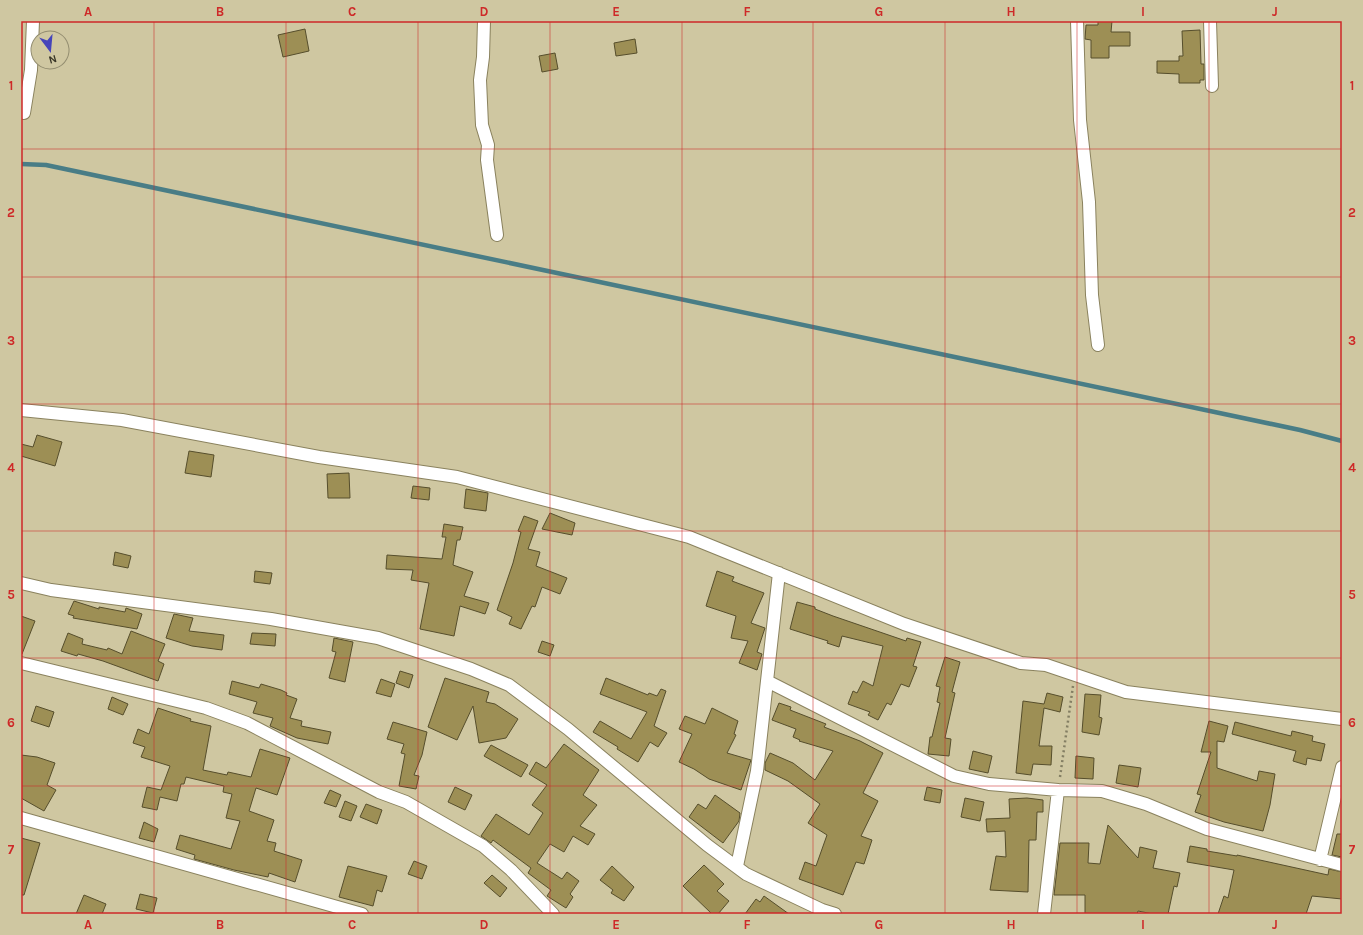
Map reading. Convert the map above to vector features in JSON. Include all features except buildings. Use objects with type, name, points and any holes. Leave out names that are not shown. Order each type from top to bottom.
[{"type":"street","points":[[24,113],[31,70],[33,21]]},
{"type":"street","points":[[484,21],[483,57],[480,80],[482,125],[488,145],[487,160],[497,235]]},
{"type":"street","points":[[1077,21],[1080,120],[1089,202],[1092,295],[1098,345]]},
{"type":"street","points":[[1210,21],[1212,86]]},
{"type":"street","points":[[21,410],[122,420],[319,457],[457,477],[689,537],[918,628],[1021,663],[1046,665],[1126,692],[1342,719]]},
{"type":"street","points":[[737,866],[757,771],[779,573]]},
{"type":"street","points":[[21,583],[51,590],[271,618],[378,638],[471,669],[509,685],[568,729],[707,845],[746,874],[822,910],[835,914]]},
{"type":"street","points":[[21,663],[206,708],[246,722],[283,743],[379,792],[406,802],[483,846],[511,870],[553,914]]},
{"type":"street","points":[[767,681],[954,776],[988,784],[1058,790],[1102,791],[1146,804],[1207,829],[1342,865]]},
{"type":"street","points":[[1320,860],[1342,767]]},
{"type":"street","points":[[1044,914],[1058,790]]},
{"type":"street","points":[[21,818],[362,914]]},
{"type":"path","points":[[1058,790],[1075,674]]},
{"type":"waterway","points":[[21,164],[46,165],[1300,430],[1342,441]]}]
